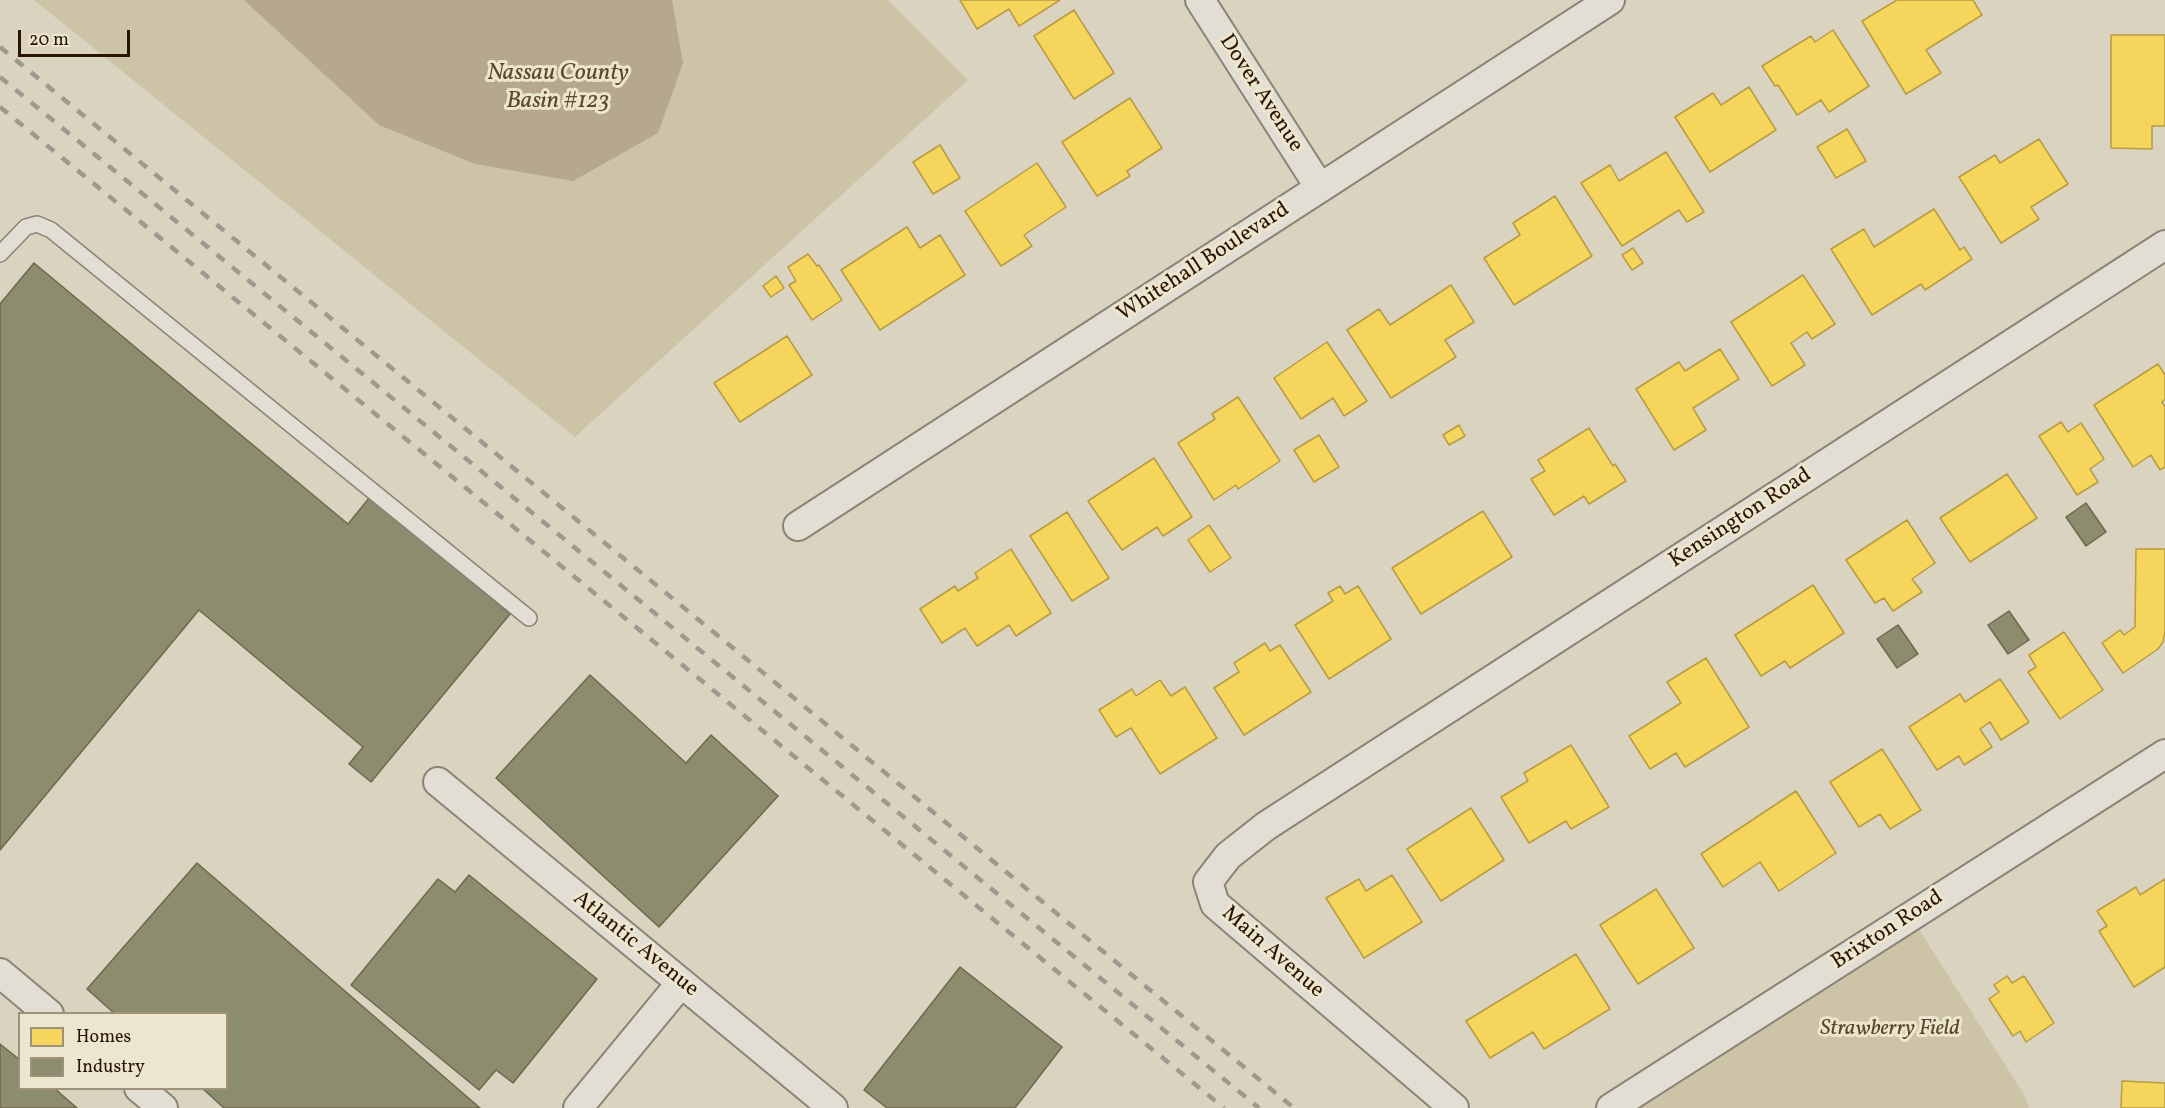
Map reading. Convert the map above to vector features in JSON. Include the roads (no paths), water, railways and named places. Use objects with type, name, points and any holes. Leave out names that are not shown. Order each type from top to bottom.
[{"type":"street","name":"Dover Avenue","points":[[1200,0],[1320,188]]},
{"type":"street","name":"Whitehall Boulevard","points":[[798,526],[1610,0]]},
{"type":"street","name":"Kensington Road","points":[[1317,792],[2165,245]]},
{"type":"street","name":"Brixton Road","points":[[1611,1108],[2165,754]]},
{"type":"street","name":"Atlantic Avenue","points":[[438,782],[833,1108]]},
{"type":"street","name":"Main Avenue","points":[[1317,792],[1266,826],[1228,856],[1208,882],[1215,904],[1454,1108]]},
{"type":"street","points":[[0,973],[47,1012]]},
{"type":"street","points":[[578,1108],[681,983]]},
{"type":"street","points":[[141,1090],[163,1108]]},
{"type":"lane","points":[[0,254],[26,227],[38,225],[51,230],[529,618]]},
{"type":"water","name":"Nassau County Basin #123","points":[[244,0],[672,0],[683,63],[658,133],[573,181],[475,164],[379,125]]},
{"type":"railway","points":[[0,47],[1294,1108]]},
{"type":"railway","points":[[0,77],[1259,1108]]},
{"type":"railway","points":[[0,107],[1224,1108]]},
{"type":"park label","name":"Strawberry Field","points":[[1890,1030]]}]
